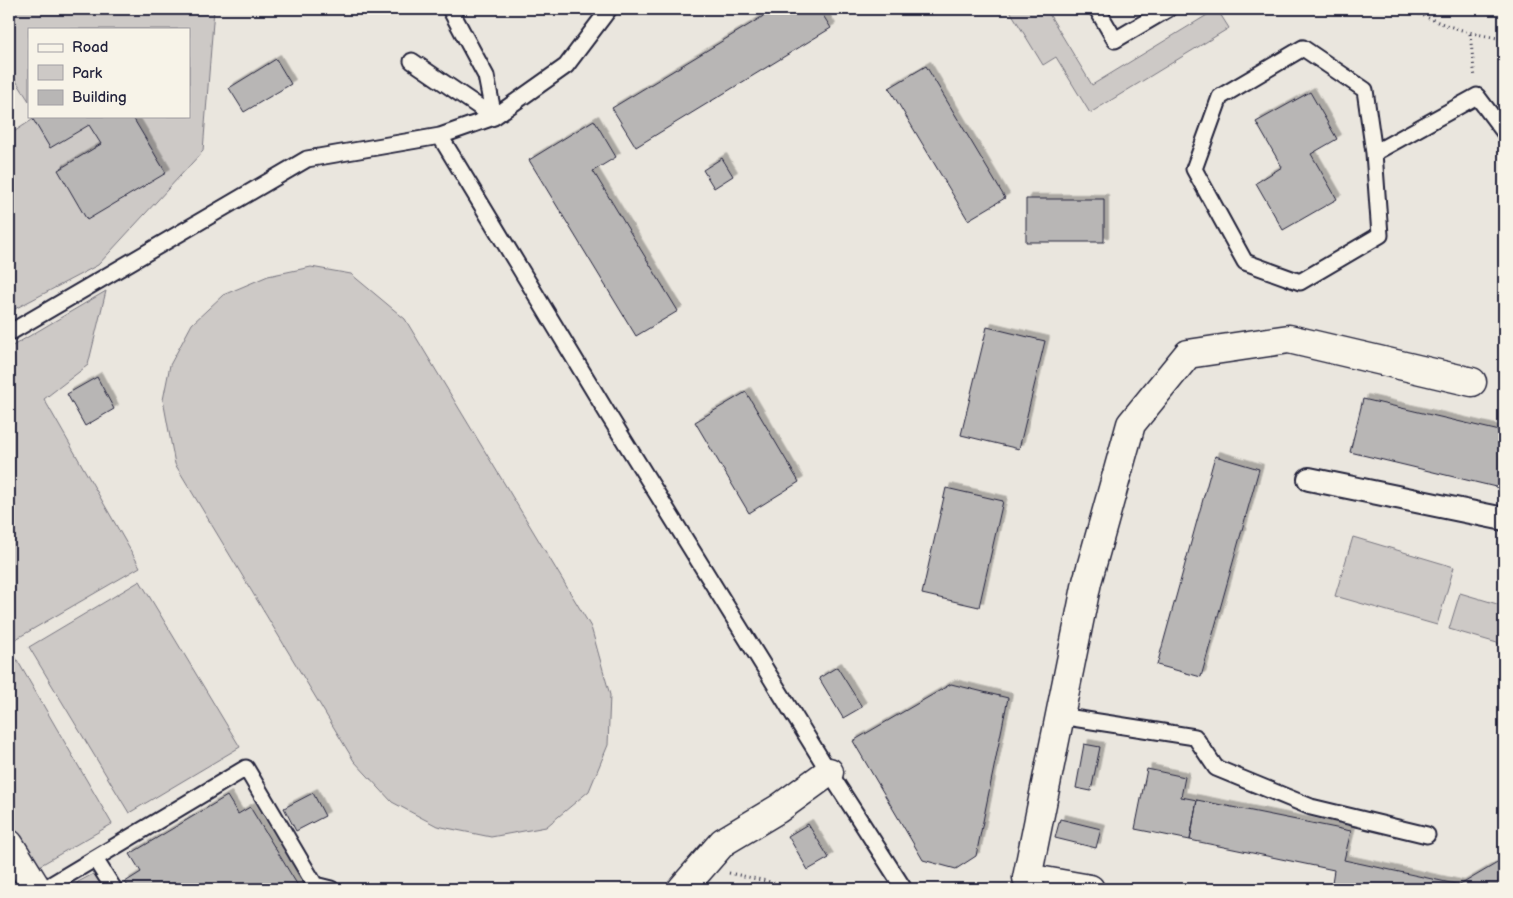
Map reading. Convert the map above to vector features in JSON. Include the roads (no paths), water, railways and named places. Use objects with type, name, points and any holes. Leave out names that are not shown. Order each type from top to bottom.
[{"type":"street","points":[[1090,889],[1026,884],[1087,582],[1131,424],[1188,354],[1289,339],[1472,382]]},
{"type":"street","points":[[1309,479],[1504,519]]},
{"type":"street","points":[[682,889],[700,866],[723,842],[778,809],[829,772]]},
{"type":"street","points":[[9,844],[36,889]]},
{"type":"lane","points":[[450,9],[486,76],[494,117]]},
{"type":"lane","points":[[9,333],[307,159],[440,136],[494,117],[566,66],[609,9]]},
{"type":"lane","points":[[1097,9],[1115,40],[1168,9]]},
{"type":"lane","points":[[1303,48],[1365,90],[1374,152],[1380,236],[1300,282],[1245,262],[1194,169],[1220,98],[1303,48]]},
{"type":"lane","points":[[412,61],[494,117]]},
{"type":"lane","points":[[1374,152],[1478,96],[1504,132]]},
{"type":"lane","points":[[440,136],[614,425],[829,772],[904,889]]},
{"type":"lane","points":[[1060,716],[1195,737],[1216,768],[1311,806],[1427,835]]},
{"type":"lane","points":[[44,889],[246,768],[315,885],[331,889]]},
{"type":"lane","points":[[95,859],[114,889]]}]
